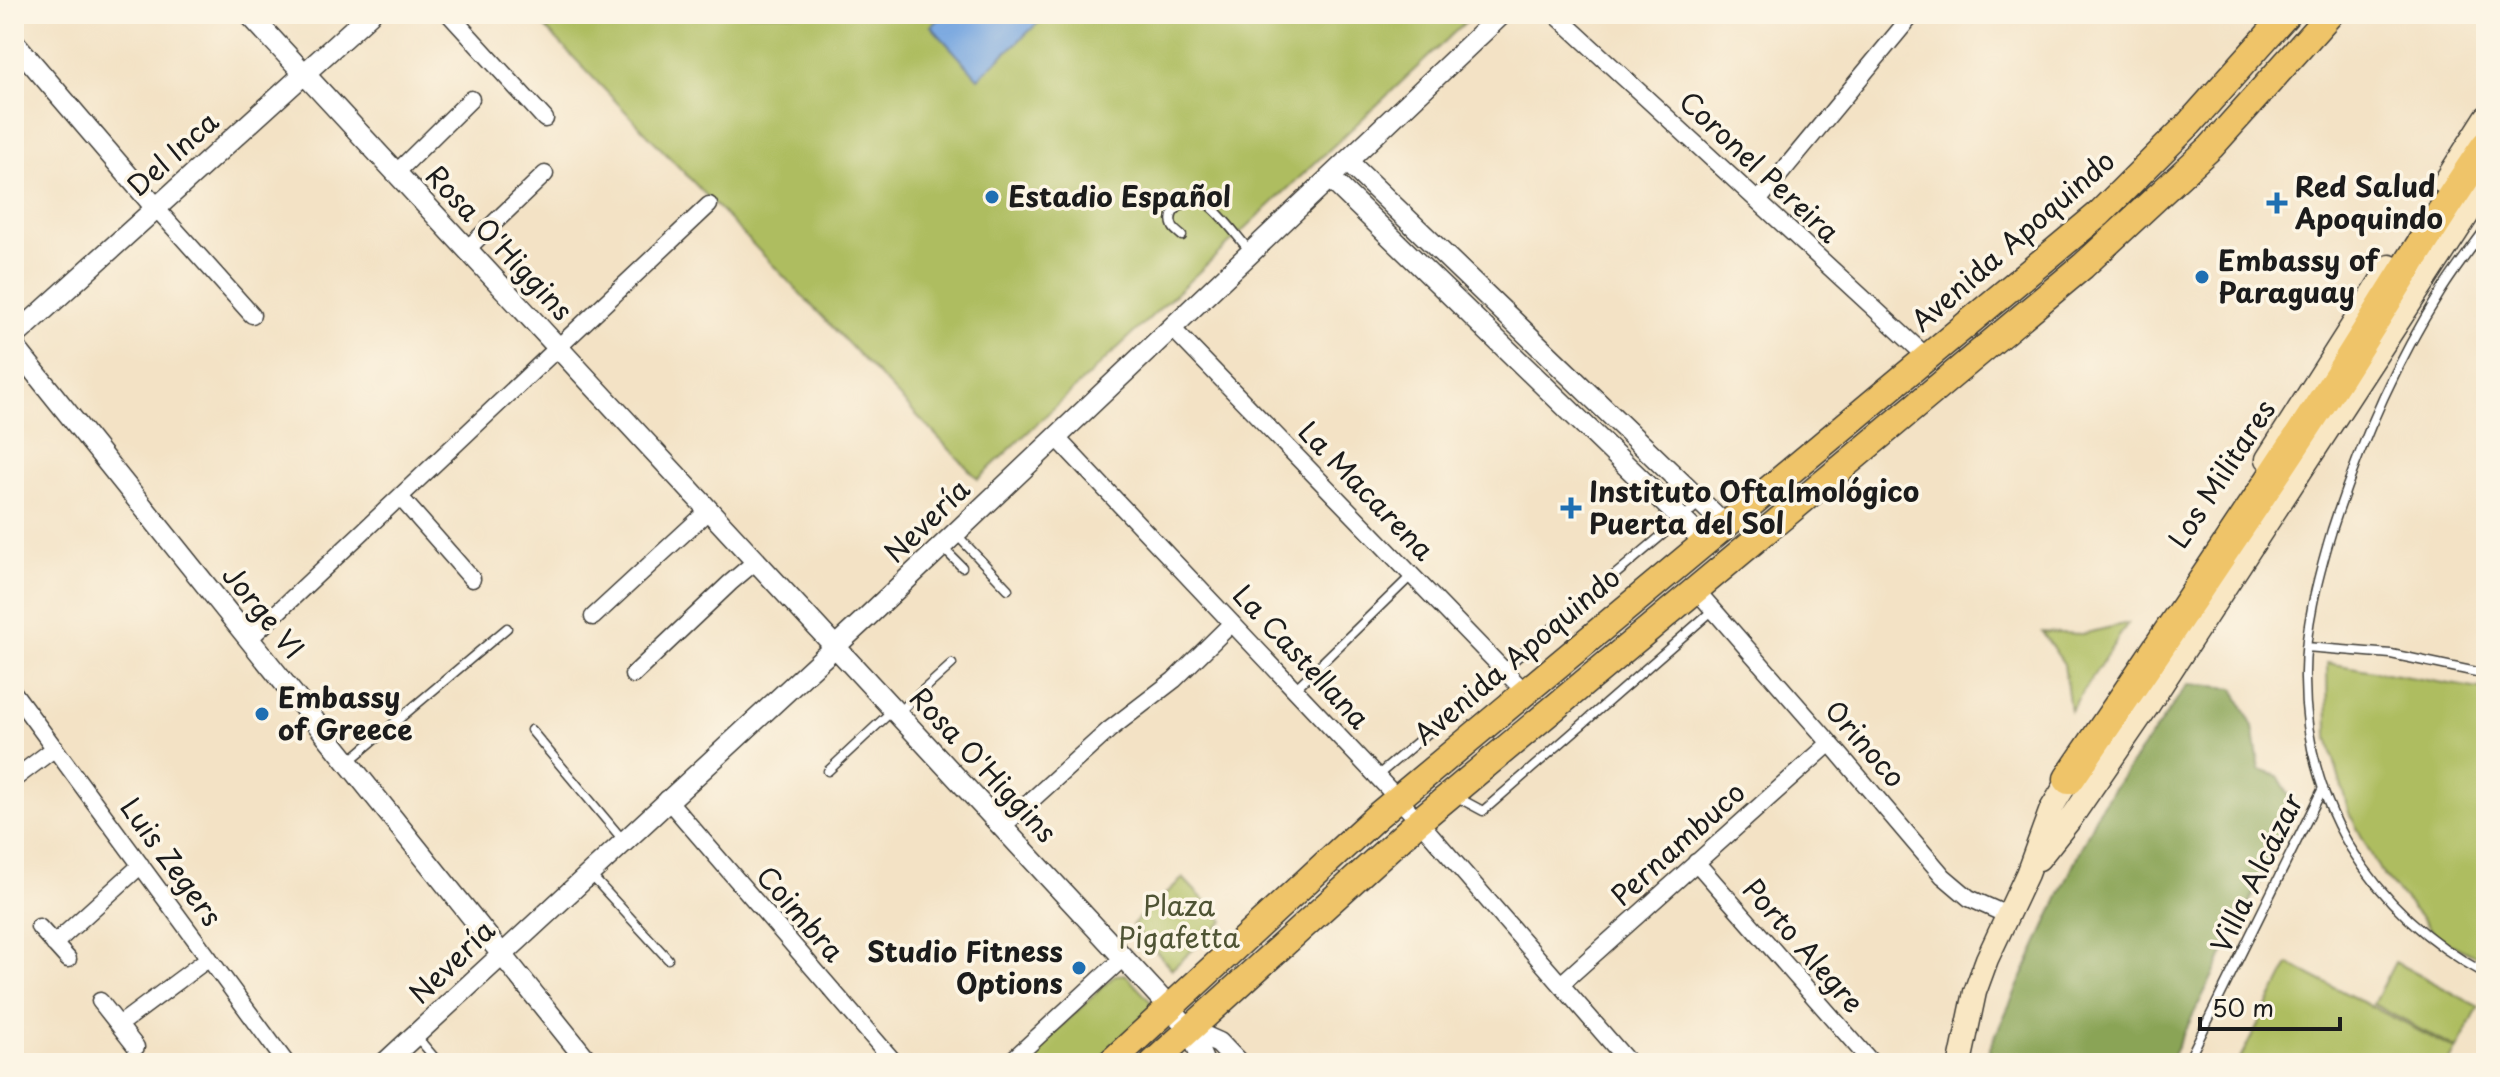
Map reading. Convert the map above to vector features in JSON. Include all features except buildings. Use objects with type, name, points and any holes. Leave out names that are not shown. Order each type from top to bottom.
[{"type":"highway","points":[[2069,779],[2238,531],[2486,146]]},
{"type":"main road","points":[[1153,1063],[1450,794],[2083,266],[2211,147],[2330,14]]},
{"type":"main road","name":"Avenida Apoquindo","points":[[1110,1063],[1398,798],[2099,214],[2189,124],[2283,15]]},
{"type":"main road","name":"Los Militares","points":[[1960,1063],[1975,992],[2027,874],[2051,809],[2122,686],[2486,117]]},
{"type":"main road","name":"Los Militares","points":[[2027,874],[2070,820],[2148,706],[2486,187]]},
{"type":"street","name":"Rosa O'Higgins","points":[[249,14],[1190,1030]]},
{"type":"street","name":"Del Inca","points":[[14,337],[370,14]]},
{"type":"street","points":[[449,14],[545,119]]},
{"type":"street","name":"Nevería","points":[[385,1063],[835,646],[1502,14]]},
{"type":"street","name":"Coronel Pereira","points":[[1555,14],[1928,358]]},
{"type":"street","points":[[1758,201],[1913,14]]},
{"type":"street","points":[[2283,15],[2307,40]]},
{"type":"street","points":[[14,42],[252,315]]},
{"type":"street","points":[[396,173],[471,99]]},
{"type":"street","points":[[1347,161],[1700,503],[1714,533]]},
{"type":"street","points":[[467,249],[545,174]]},
{"type":"street","points":[[1330,178],[1681,519],[1714,533]]},
{"type":"street","points":[[249,639],[709,205]]},
{"type":"street","points":[[1451,296],[1469,279]]},
{"type":"street","name":"La Macarena","points":[[1171,327],[1524,691]]},
{"type":"street","name":"Jorge VI","points":[[14,346],[589,1063]]},
{"type":"street","points":[[1561,403],[1579,386]]},
{"type":"street","name":"La Castellana","points":[[1056,437],[1398,798],[1629,1063]]},
{"type":"street","points":[[400,497],[472,579]]},
{"type":"street","points":[[593,617],[709,510]]},
{"type":"street","points":[[633,675],[756,561]]},
{"type":"street","name":"Orinoco","points":[[1696,590],[1943,876],[1969,898],[2007,915]]},
{"type":"street","points":[[1002,827],[1109,730],[1174,680],[1232,623]]},
{"type":"street","name":"Luis Zegers","points":[[14,693],[286,1063]]},
{"type":"street","name":"Pernambuco","points":[[1561,984],[1830,743]]},
{"type":"street","points":[[14,779],[55,748]]},
{"type":"street","name":"Coimbra","points":[[667,799],[895,1063]]},
{"type":"street","name":"Porto Alegre","points":[[1696,862],[1872,1063]]},
{"type":"street","points":[[54,944],[141,865]]},
{"type":"street","points":[[39,927],[68,959]]},
{"type":"street","points":[[1009,1063],[1124,957]]},
{"type":"street","points":[[119,1025],[209,958]]},
{"type":"street","points":[[100,1001],[136,1047]]},
{"type":"street","points":[[1190,1030],[1204,1063]]},
{"type":"street","points":[[1190,1030],[1219,1043],[1238,1063]]},
{"type":"lane","points":[[1182,236],[1173,226],[1172,218],[1176,209],[1197,200],[1208,205],[1251,253]]},
{"type":"lane","points":[[2486,228],[2440,293],[2379,404],[2345,491],[2320,568],[2306,647],[2309,733],[2323,788],[2344,836],[2383,893],[2414,925],[2436,943],[2486,974]]},
{"type":"lane","points":[[1377,776],[1700,503]]},
{"type":"lane","points":[[948,539],[962,567]]},
{"type":"lane","points":[[948,539],[1008,589]]},
{"type":"lane","points":[[1295,689],[1412,575]]},
{"type":"lane","points":[[1450,794],[1483,811],[1713,610]]},
{"type":"lane","points":[[347,762],[507,628]]},
{"type":"lane","points":[[2306,647],[2391,654],[2486,674]]},
{"type":"lane","points":[[828,771],[952,664]]},
{"type":"lane","points":[[531,730],[623,840]]},
{"type":"lane","name":"Villa Alcázar","points":[[2187,1063],[2323,788]]},
{"type":"lane","points":[[589,872],[668,959]]},
{"type":"lane","points":[[416,1035],[439,1063]]},
{"type":"green space","name":"Estadio Español","points":[[532,14],[1474,14],[978,479]]},
{"type":"green space","points":[[2128,623],[2070,711],[2064,664],[2042,632],[2082,634]]},
{"type":"green space","points":[[2327,663],[2486,690],[2486,962],[2438,938],[2380,871],[2349,813],[2328,738]]},
{"type":"green space","points":[[2188,684],[2234,688],[2253,727],[2260,770],[2278,776],[2297,808],[2171,1059],[2166,1063],[2049,1063],[2044,1060],[1986,1056],[2098,811]]},
{"type":"green space","name":"Plaza Pigafetta","points":[[1183,878],[1224,921],[1172,969],[1132,925]]},
{"type":"green space","points":[[2395,962],[2479,1007],[2457,1049],[2373,1004]]},
{"type":"green space","points":[[2289,964],[2456,1050],[2449,1063],[2238,1063]]},
{"type":"green space","points":[[1125,974],[1152,1003],[1151,1014],[1099,1063],[1022,1063],[1115,975]]},
{"type":"water","points":[[944,14],[1047,15],[978,78],[931,26]]},
{"type":"place","name":"Estadio Español","points":[[992,197]]},
{"type":"place","name":"Red Salud Apoquindo","points":[[2277,203]]},
{"type":"place","name":"Embassy of Paraguay","points":[[2202,277]]},
{"type":"place","name":"Instituto Oftalmológico Puerta del Sol","points":[[1571,508]]},
{"type":"place","name":"Embassy of Greece","points":[[262,714]]},
{"type":"place","name":"Studio Fitness Options","points":[[1079,968]]}]
